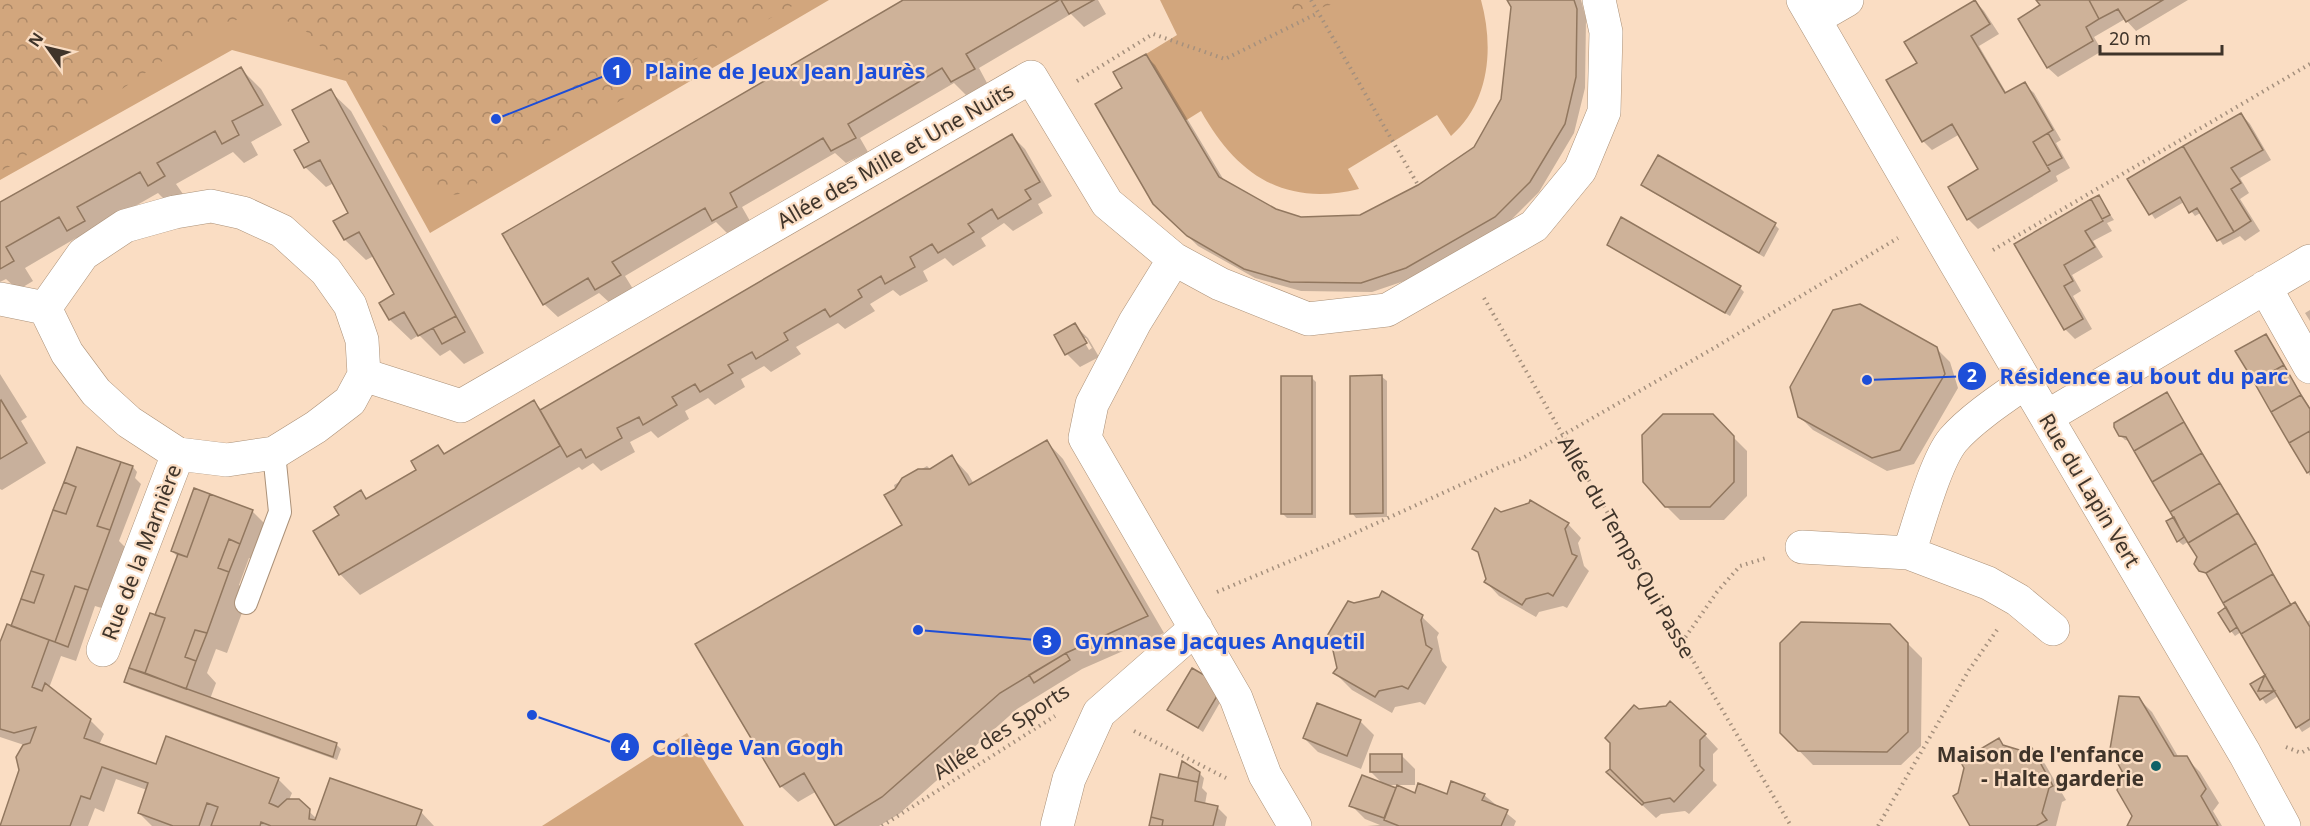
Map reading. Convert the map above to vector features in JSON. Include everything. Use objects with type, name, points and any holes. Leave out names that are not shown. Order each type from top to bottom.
[{"type":"street","name":"Allée des Mille et Une Nuits","points":[[363,375],[461,405],[1031,77],[1107,203],[1174,259],[1220,284],[1308,318],[1387,310],[1466,267],[1534,226],[1580,170],[1604,112],[1606,32],[1599,0]]},
{"type":"street","points":[[1808,10],[1847,0]]},
{"type":"street","name":"Rue du Lapin Vert","points":[[1808,10],[2048,416],[2245,754],[2284,826]]},
{"type":"street","points":[[211,206],[243,213],[282,231],[326,271],[350,305],[362,340],[363,375],[350,401],[316,427],[274,453],[227,460],[178,454],[129,422],[96,392],[67,353],[45,308],[83,254],[125,226],[175,212],[211,206]]},
{"type":"street","points":[[1174,259],[1135,322],[1092,404],[1085,438],[1236,698],[1265,776],[1294,826]]},
{"type":"street","points":[[2048,416],[2310,261]]},
{"type":"street","points":[[2265,287],[2310,367]]},
{"type":"street","points":[[0,299],[45,308]]},
{"type":"street","points":[[1909,553],[1937,471],[1953,441],[1997,402],[2026,382]]},
{"type":"street","name":"Rue de la Marnière","points":[[104,650],[178,454]]},
{"type":"street","points":[[1802,547],[1909,553],[1988,583],[2018,600],[2053,629]]},
{"type":"street","points":[[1057,826],[1085,709],[1189,617]]},
{"type":"lane","points":[[246,603],[280,512],[274,453]]},
{"type":"path","points":[[1311,0],[1418,185]]},
{"type":"path","points":[[1046,100],[1154,34],[1225,59],[1318,13]]},
{"type":"path","points":[[1955,262],[1986,254],[2310,64]]},
{"type":"path","points":[[1189,617],[1333,543],[1523,458],[1714,348],[1901,236]]},
{"type":"path","name":"Allée du Temps Qui Passe","points":[[1466,267],[1791,826]]},
{"type":"path","points":[[1682,642],[1717,592],[1740,567],[1802,547]]},
{"type":"path","points":[[1878,826],[1970,670],[2018,600]]},
{"type":"path","points":[[1085,709],[1240,786],[1249,788],[1265,776]]},
{"type":"path","name":"Allée des Sports","points":[[882,826],[1085,709]]},
{"type":"green space","points":[[0,0],[829,0],[430,233],[346,81],[232,50],[0,180]]},
{"type":"green space","points":[[0,0],[803,0],[573,127],[457,195],[443,193],[410,175],[358,82],[345,72],[300,25],[265,15],[226,22],[174,53],[11,166],[0,171]]},
{"type":"green space","points":[[1160,0],[1481,0],[1487,36],[1486,73],[1474,107],[1451,136],[1437,115],[1348,169],[1359,189],[1332,193],[1308,193],[1286,189],[1265,181],[1247,169],[1230,153],[1201,111],[1185,121],[1146,54],[1177,35]]},
{"type":"green space","points":[[1270,0],[1342,0],[1311,10],[1293,12],[1277,6]]},
{"type":"green space","points":[[687,733],[744,826],[542,826]]},
{"type":"building","points":[[903,0],[1059,0],[966,54],[975,69],[951,82],[942,68],[848,124],[856,138],[831,151],[823,138],[730,193],[737,207],[712,221],[705,208],[612,262],[621,275],[595,290],[588,278],[543,305],[502,234]]},
{"type":"building","points":[[1061,0],[1094,0],[1069,14]]},
{"type":"building","points":[[1507,0],[1574,0],[1577,9],[1576,77],[1565,124],[1530,182],[1495,217],[1406,268],[1361,283],[1290,282],[1244,269],[1187,236],[1153,204],[1095,104],[1122,88],[1113,72],[1146,54],[1219,177],[1276,209],[1301,217],[1360,215],[1418,185],[1474,147],[1501,99],[1511,7]]},
{"type":"building","points":[[1975,0],[1990,24],[1971,36],[2005,93],[2025,82],[2053,130],[2033,142],[2050,171],[1967,220],[1948,187],[1978,169],[1952,124],[1922,142],[1886,80],[1917,63],[1904,42]]},
{"type":"building","points":[[2036,0],[2089,0],[2099,19],[2086,27],[2093,41],[2047,68],[2018,19],[2040,5]]},
{"type":"building","points":[[2089,0],[2163,0],[2126,22],[2118,9],[2099,19]]},
{"type":"building","points":[[241,67],[263,105],[232,121],[239,135],[222,144],[215,131],[157,163],[165,176],[148,186],[140,172],[77,207],[85,221],[67,231],[59,217],[6,247],[14,261],[0,269],[0,202]]},
{"type":"building","points":[[331,89],[456,316],[418,336],[404,312],[389,320],[379,303],[394,294],[359,232],[344,240],[333,221],[348,213],[320,160],[304,168],[294,150],[309,142],[292,110]]},
{"type":"building","points":[[2241,113],[2263,150],[2231,168],[2241,183],[2231,189],[2251,221],[2234,232],[2183,146]]},
{"type":"building","points":[[2048,133],[2062,158],[2047,166],[2033,142]]},
{"type":"building","points":[[1012,134],[1040,182],[1025,190],[1031,199],[998,219],[992,209],[968,224],[974,232],[938,253],[932,244],[910,257],[915,267],[885,284],[881,276],[858,290],[862,297],[830,317],[825,309],[784,333],[788,340],[756,359],[752,352],[728,365],[733,373],[700,392],[695,384],[672,397],[677,405],[643,425],[639,417],[617,428],[622,438],[586,458],[581,449],[567,457],[540,410]]},
{"type":"building","points":[[2183,146],[2234,232],[2217,241],[2197,208],[2189,213],[2180,197],[2149,215],[2127,179]]},
{"type":"building","points":[[1658,155],[1776,223],[1759,253],[1641,185]]},
{"type":"building","points":[[2099,195],[2110,215],[2102,219],[2091,199]]},
{"type":"building","points":[[2091,199],[2103,221],[2085,231],[2095,247],[2064,265],[2073,281],[2064,286],[2083,319],[2064,330],[2014,244]]},
{"type":"building","points":[[1621,217],[1741,286],[1725,313],[1607,245]]},
{"type":"building","points":[[1860,304],[1937,347],[1945,374],[1900,450],[1872,458],[1798,417],[1790,387],[1833,310]]},
{"type":"building","points":[[456,316],[465,332],[442,344],[433,328]]},
{"type":"building","points":[[1075,323],[1087,343],[1065,355],[1054,335]]},
{"type":"building","points":[[2266,334],[2284,365],[2254,382],[2235,351]]},
{"type":"building","points":[[2284,365],[2301,395],[2271,412],[2254,382]]},
{"type":"building","points":[[1382,375],[1383,513],[1350,514],[1350,376]]},
{"type":"building","points":[[1281,376],[1312,376],[1312,514],[1281,514]]},
{"type":"building","points":[[2167,392],[2184,422],[2134,451],[2126,437],[2119,436],[2114,423]]},
{"type":"building","points":[[2301,395],[2310,409],[2310,431],[2289,443],[2271,412]]},
{"type":"building","points":[[534,400],[560,446],[339,575],[313,531],[339,515],[334,507],[361,490],[366,499],[416,470],[411,461],[438,445],[444,454]]},
{"type":"building","points":[[0,401],[27,443],[0,459]]},
{"type":"building","points":[[1663,414],[1713,414],[1734,436],[1734,482],[1710,507],[1665,507],[1643,482],[1642,435]]},
{"type":"building","points":[[2184,422],[2202,453],[2152,482],[2134,451]]},
{"type":"building","points":[[2310,431],[2310,471],[2307,473],[2289,443]]},
{"type":"building","points":[[1047,440],[1148,616],[1066,653],[1000,693],[882,797],[835,826],[804,773],[780,787],[695,644],[902,525],[884,495],[895,489],[902,478],[918,469],[930,469],[952,455],[969,485]]},
{"type":"building","points":[[77,447],[121,462],[97,526],[110,530],[88,590],[75,586],[55,642],[11,626],[21,599],[34,603],[44,575],[31,571],[53,510],[66,514],[76,487],[64,482]]},
{"type":"building","points":[[2202,453],[2220,483],[2170,512],[2152,482]]},
{"type":"building","points":[[121,462],[133,466],[110,530],[97,526]]},
{"type":"building","points":[[64,482],[76,487],[66,514],[53,510]]},
{"type":"building","points":[[2220,483],[2238,513],[2188,543],[2170,512]]},
{"type":"building","points":[[194,488],[210,494],[187,557],[171,551]]},
{"type":"building","points":[[210,494],[253,510],[240,544],[229,539],[218,568],[229,572],[207,633],[195,630],[185,657],[196,661],[186,689],[145,673],[165,618],[155,615],[178,554],[187,557]]},
{"type":"building","points":[[1530,500],[1569,523],[1565,529],[1572,554],[1577,556],[1553,596],[1548,593],[1526,599],[1522,605],[1484,582],[1486,579],[1478,552],[1472,549],[1495,508],[1501,512],[1529,503]]},
{"type":"building","points":[[2238,513],[2256,543],[2206,573],[2199,571],[2194,564],[2197,557],[2188,543]]},
{"type":"building","points":[[2174,517],[2184,537],[2177,542],[2166,521]]},
{"type":"building","points":[[229,539],[240,544],[229,572],[218,568]]},
{"type":"building","points":[[2256,543],[2273,574],[2223,603],[2206,573]]},
{"type":"building","points":[[31,571],[44,575],[34,603],[21,599]]},
{"type":"building","points":[[2273,574],[2291,605],[2241,634],[2223,603]]},
{"type":"building","points":[[75,586],[88,590],[68,647],[55,642]]},
{"type":"building","points":[[1382,591],[1423,615],[1421,620],[1426,645],[1432,649],[1408,689],[1402,686],[1379,691],[1375,697],[1333,673],[1337,668],[1332,646],[1324,641],[1348,601],[1354,603],[1379,597]]},
{"type":"building","points":[[2295,602],[2310,627],[2310,719],[2296,728],[2241,634]]},
{"type":"building","points":[[2226,607],[2237,627],[2230,632],[2218,613]]},
{"type":"building","points":[[150,613],[165,618],[145,673],[129,668]]},
{"type":"building","points":[[1801,622],[1890,624],[1908,643],[1908,732],[1887,752],[1798,751],[1780,733],[1780,643]]},
{"type":"building","points":[[7,624],[49,640],[32,687],[42,691],[45,683],[91,719],[84,738],[156,764],[166,736],[279,778],[269,803],[278,807],[287,799],[299,799],[310,809],[309,819],[315,820],[330,778],[422,810],[416,826],[271,826],[261,822],[260,826],[211,826],[218,807],[207,803],[199,826],[173,826],[138,813],[148,783],[102,767],[90,799],[81,796],[70,826],[0,826],[19,770],[16,757],[23,745],[30,743],[36,727],[14,733],[0,729],[0,642]]},
{"type":"building","points":[[195,630],[207,633],[196,661],[185,657]]},
{"type":"building","points":[[1066,653],[1070,660],[1034,683],[1029,675]]},
{"type":"building","points":[[129,668],[337,743],[333,757],[124,682]]},
{"type":"building","points":[[1192,668],[1223,686],[1198,728],[1167,710]]},
{"type":"building","points":[[2265,675],[2258,691],[2274,691],[2260,700],[2250,684]]},
{"type":"building","points":[[2265,675],[2274,691],[2258,691]]},
{"type":"building","name":"Maison de l'enfance - Halte garderie","points":[[2119,696],[2139,697],[2174,756],[2187,756],[2206,789],[2201,796],[2218,826],[2127,826],[2132,816],[2117,790],[2124,775],[2110,749]]},
{"type":"building","points":[[1670,701],[1706,734],[1700,740],[1700,766],[1704,770],[1674,802],[1670,798],[1644,803],[1610,769],[1610,743],[1605,738],[1634,705],[1639,709],[1666,706]]},
{"type":"building","points":[[1317,703],[1361,720],[1347,756],[1303,738]]},
{"type":"building","points":[[1999,738],[2003,745],[2026,752],[2032,748],[2053,786],[2049,788],[2042,813],[2047,820],[2036,826],[1970,826],[1953,796],[1958,793],[1964,768],[1960,761]]},
{"type":"building","points":[[1370,754],[1402,754],[1402,772],[1370,772]]},
{"type":"building","points":[[1182,761],[1200,772],[1198,782],[1178,778]]},
{"type":"building","points":[[1610,769],[1644,803],[1642,805],[1606,772]]},
{"type":"building","points":[[1160,774],[1198,782],[1195,801],[1218,806],[1213,826],[1162,826],[1163,820],[1151,817]]},
{"type":"building","points":[[1362,775],[1396,788],[1384,818],[1349,806]]},
{"type":"building","points":[[1451,781],[1485,794],[1482,800],[1508,810],[1501,826],[1399,826],[1384,820],[1397,785],[1415,793],[1418,783],[1447,794]]},
{"type":"building","points":[[1151,817],[1163,820],[1162,826],[1149,826]]},
{"type":"place","name":"Plaine de Jeux Jean Jaurès","points":[[496,119]]},
{"type":"place","name":"Résidence au bout du parc","points":[[1867,380]]},
{"type":"place","name":"Gymnase Jacques Anquetil","points":[[918,630]]},
{"type":"place","name":"Collège Van Gogh","points":[[532,715]]},
{"type":"place","name":"Maison de l'enfance - Halte garderie","points":[[2156,766]]}]
